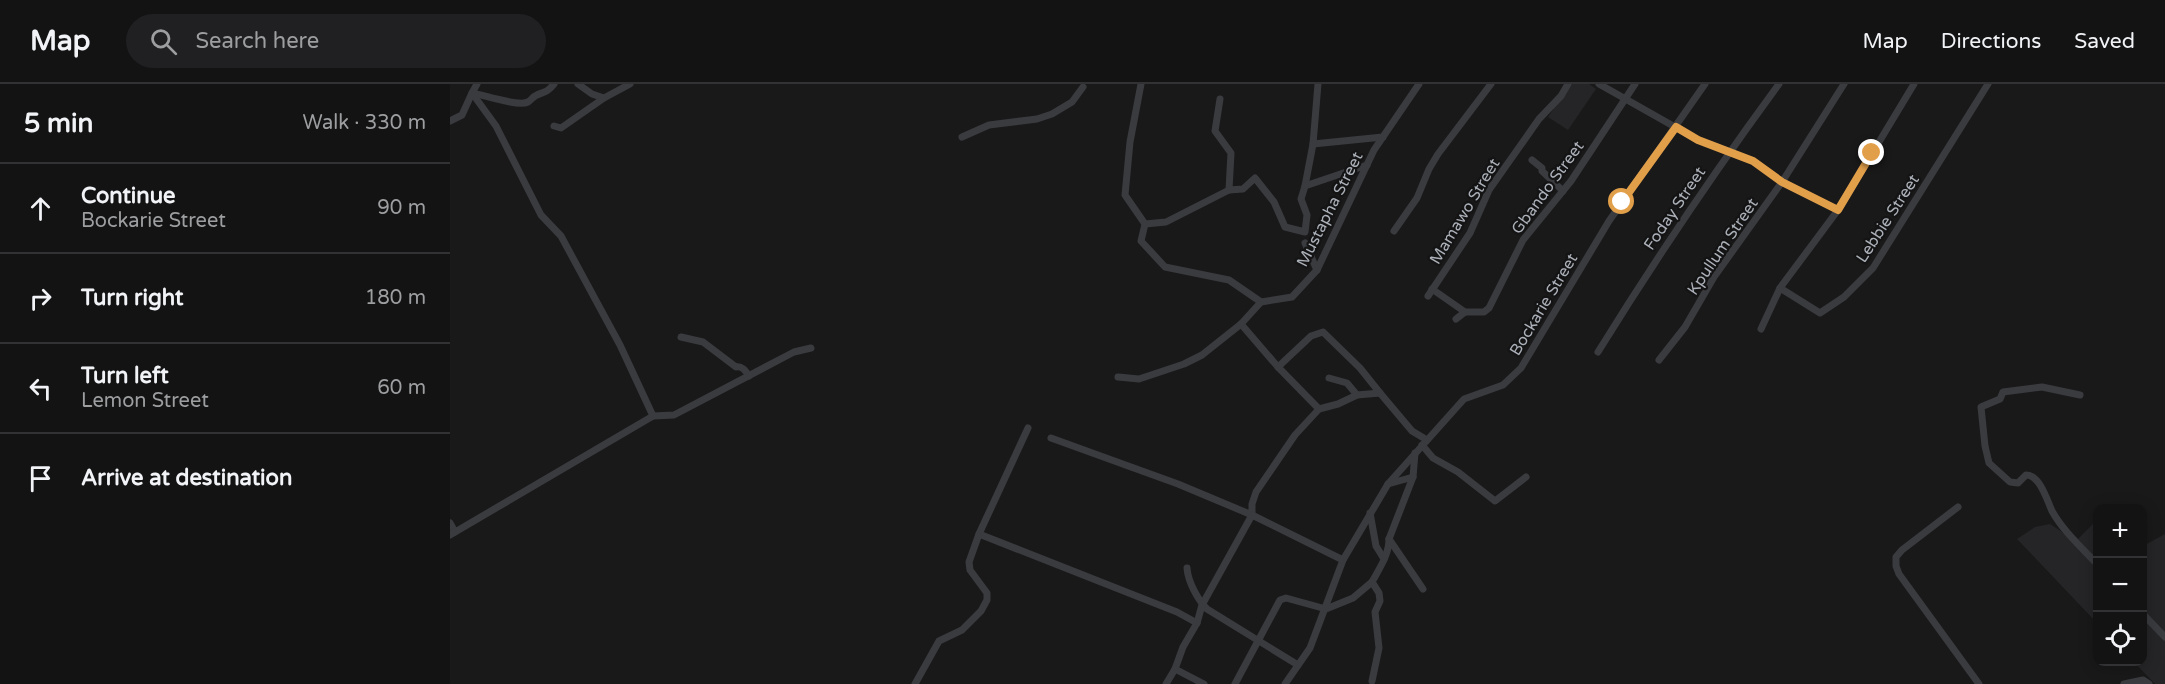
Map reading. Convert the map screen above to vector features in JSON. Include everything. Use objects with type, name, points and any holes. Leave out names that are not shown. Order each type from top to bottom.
[{"type":"street","points":[[450,121],[462,115],[477,84]]},
{"type":"street","points":[[472,93],[496,97],[512,104],[527,103],[535,96],[548,93],[554,84]]},
{"type":"street","points":[[578,84],[592,94],[604,98]]},
{"type":"street","points":[[554,126],[561,128],[567,125],[579,114],[630,84]]},
{"type":"street","points":[[1118,377],[1139,379],[1184,364],[1202,355],[1241,324],[1262,302],[1229,280],[1165,267],[1141,241],[1145,224],[1125,195],[1130,142],[1141,84]]},
{"type":"street","points":[[1145,224],[1166,222],[1229,190],[1243,189],[1255,178],[1274,202],[1285,227],[1305,232],[1307,215],[1301,199],[1313,144],[1318,84]]},
{"type":"street","name":"Mustapha Street","points":[[1262,302],[1293,297],[1317,270],[1367,165],[1419,84]]},
{"type":"street","points":[[1394,231],[1417,198],[1438,154],[1491,84]]},
{"type":"street","name":"Mamawo Street","points":[[1465,312],[1430,293],[1470,233],[1489,190],[1539,119],[1561,96],[1568,84]]},
{"type":"street","points":[[1599,84],[1698,140],[1753,161],[1782,182],[1838,210]]},
{"type":"street","name":"Gbando Street","points":[[1456,319],[1465,312],[1484,312],[1489,308],[1523,240],[1563,191],[1635,84]]},
{"type":"street","name":"Bockarie Street","points":[[1285,684],[1310,648],[1344,560],[1388,484],[1464,399],[1503,385],[1521,368],[1609,221],[1705,84]]},
{"type":"street","name":"Foday Street","points":[[1598,352],[1649,270],[1729,151],[1779,84]]},
{"type":"street","name":"Kpullum Street","points":[[1659,360],[1685,327],[1714,276],[1782,182],[1844,84]]},
{"type":"street","points":[[1761,329],[1780,288],[1838,210],[1914,84]]},
{"type":"street","name":"Lebbie Street","points":[[1780,288],[1820,313],[1844,297],[1873,268],[1988,84]]},
{"type":"street","points":[[962,137],[989,125],[1037,119],[1052,114],[1072,102],[1083,87]]},
{"type":"street","points":[[472,93],[496,126],[541,215],[561,236],[620,345],[653,416]]},
{"type":"street","points":[[1220,99],[1215,131],[1231,153],[1229,190]]},
{"type":"street","points":[[1313,144],[1383,137]]},
{"type":"street","points":[[1532,160],[1563,191]]},
{"type":"street","points":[[1305,186],[1367,165]]},
{"type":"street","points":[[1305,243],[1317,270]]},
{"type":"street","points":[[1241,324],[1278,367],[1319,409]]},
{"type":"street","points":[[1278,367],[1311,336],[1323,332],[1360,368],[1412,431],[1424,442],[1433,458],[1458,472],[1495,501],[1526,477]]},
{"type":"street","points":[[681,337],[703,342],[735,367],[740,366],[749,376]]},
{"type":"street","points":[[450,523],[452,533],[653,416],[674,415],[794,352],[811,348]]},
{"type":"street","points":[[1329,378],[1347,383],[1357,395]]},
{"type":"street","points":[[2080,395],[2042,387],[2003,392],[2000,399],[1981,407],[1989,463],[2010,482],[2018,483],[2026,475],[2037,479],[2057,519],[2093,560]]},
{"type":"street","points":[[1166,684],[1197,623],[1202,605],[1251,515],[1256,492],[1295,435],[1319,409],[1338,404],[1357,395],[1380,393]]},
{"type":"street","points":[[915,684],[939,641],[962,630],[981,611],[987,600],[987,593],[970,570],[969,562],[979,534],[1028,428]]},
{"type":"street","points":[[1051,438],[1178,484],[1251,515],[1344,560]]},
{"type":"street","points":[[1235,684],[1280,600],[1286,598],[1326,609],[1353,598],[1372,582],[1384,559],[1389,539],[1413,477],[1414,453]]},
{"type":"street","points":[[1388,484],[1413,477]]},
{"type":"street","points":[[1958,507],[1902,550],[1896,556],[1896,566],[1899,574],[1979,684]]},
{"type":"street","points":[[1370,513],[1376,546],[1384,559]]},
{"type":"street","points":[[979,534],[1177,612],[1197,623]]},
{"type":"street","points":[[1389,539],[1423,589]]},
{"type":"street","points":[[1187,568],[1202,605],[1298,665]]},
{"type":"street","points":[[1372,582],[1380,601],[1375,612],[1378,648],[1372,681]]},
{"type":"street","points":[[2147,618],[2165,636]]},
{"type":"street","points":[[1175,669],[1204,684]]},
{"type":"street","points":[[2124,684],[2146,682]]},
{"type":"shaded area","points":[[1571,84],[1589,84],[1596,89],[1568,130],[1548,117]]},
{"type":"shaded area","points":[[2050,524],[2076,541],[2093,524],[2093,619],[2017,539],[2035,527]]},
{"type":"shaded area","points":[[2165,534],[2165,684],[2155,684],[2138,666],[2147,666],[2147,544]]},
{"type":"route","points":[[1622,202],[1676,127],[1698,140],[1753,161],[1782,182],[1838,210],[1872,153]]}]
